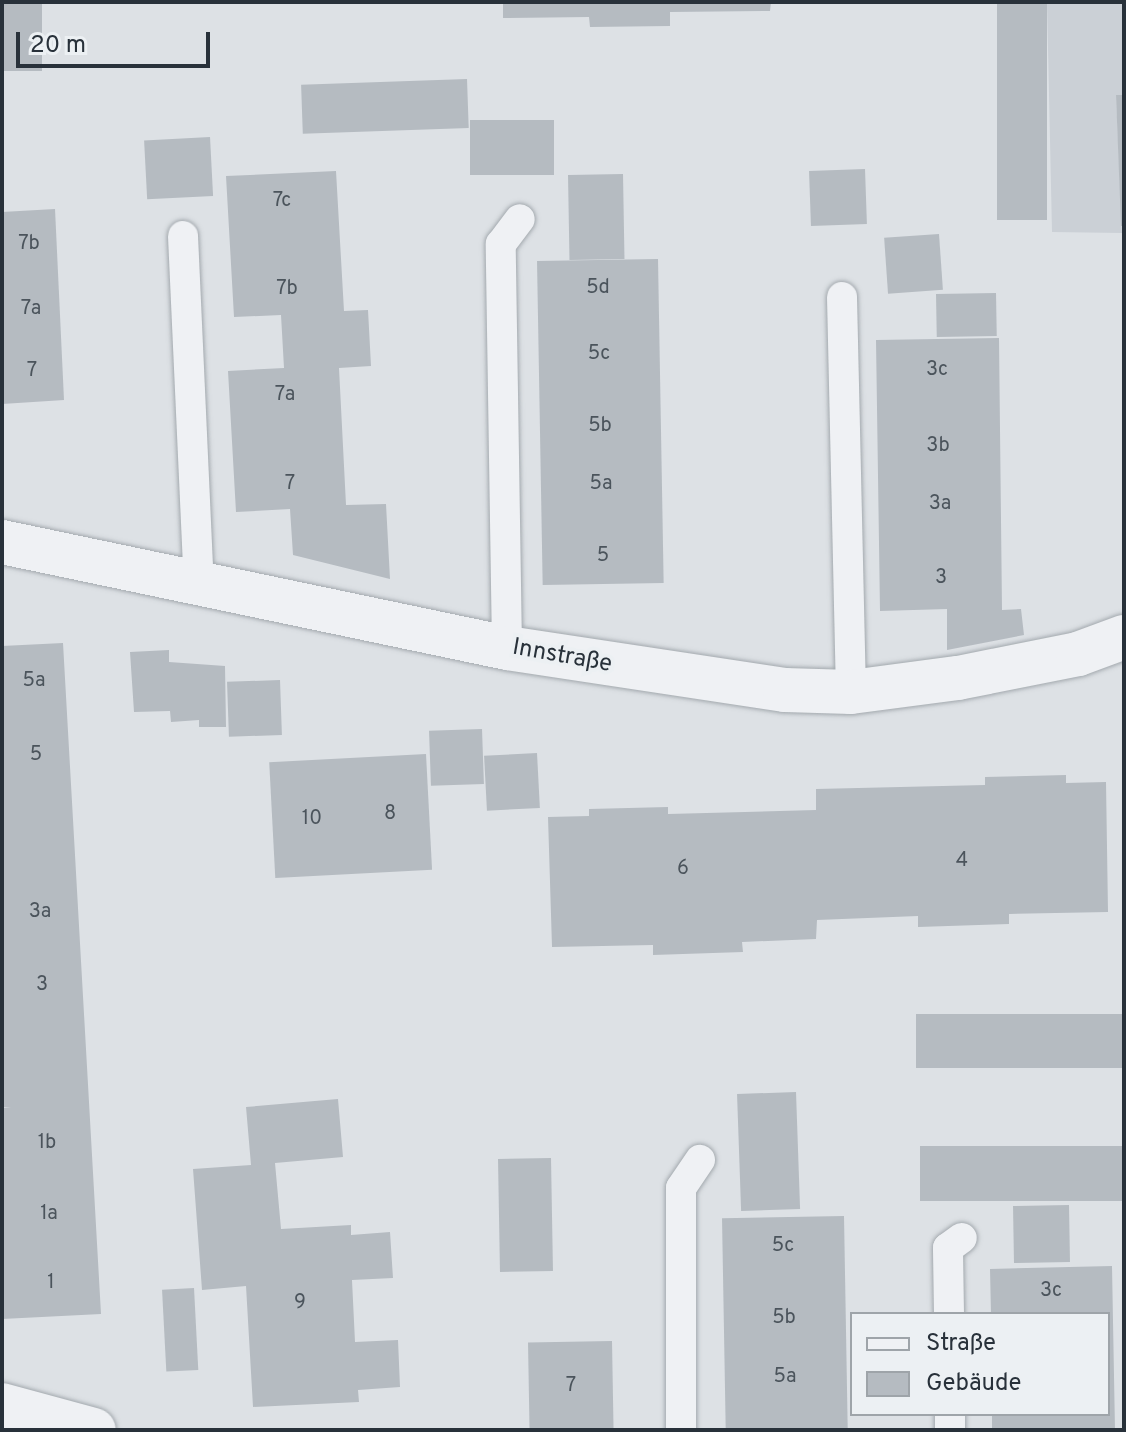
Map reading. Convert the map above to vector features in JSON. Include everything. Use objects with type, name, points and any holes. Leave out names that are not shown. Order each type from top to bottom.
[{"type":"street","name":"Innstraße","points":[[2,542],[507,648],[685,678],[851,692],[958,678],[1078,654],[1124,637]]},
{"type":"street","points":[[2,1405],[94,1430]]},
{"type":"lane","points":[[507,648],[501,244],[520,219]]},
{"type":"lane","points":[[183,236],[199,582]]},
{"type":"lane","points":[[842,297],[851,692]]},
{"type":"lane","points":[[681,1430],[681,1188],[700,1160]]},
{"type":"lane","points":[[949,1312],[948,1248],[962,1238]]},
{"type":"shaded area","points":[[1047,2],[1124,2],[1124,95],[1116,95],[1122,233],[1052,232]]},
{"type":"building","points":[[2,2],[42,2],[42,71],[2,71]]},
{"type":"building","points":[[503,2],[771,2],[770,11],[670,12],[670,26],[590,27],[589,17],[503,18]]},
{"type":"building","points":[[997,2],[1047,2],[1047,220],[997,220]]},
{"type":"building","points":[[467,79],[469,128],[303,134],[301,85]]},
{"type":"building","points":[[1116,95],[1124,95],[1124,226],[1121,226]]},
{"type":"building","points":[[470,120],[554,120],[554,175],[470,175]]},
{"type":"building","points":[[210,137],[213,196],[147,199],[144,140]]},
{"type":"building","points":[[865,169],[867,224],[811,226],[809,171]]},
{"type":"building","points":[[336,171],[344,311],[368,310],[371,366],[339,368],[346,505],[386,504],[390,579],[293,555],[290,509],[236,512],[228,371],[284,368],[281,315],[234,317],[226,176]]},
{"type":"building","points":[[623,174],[624,259],[569,260],[568,175]]},
{"type":"building","points":[[55,209],[64,400],[2,404],[2,212]]},
{"type":"building","points":[[939,234],[943,290],[888,294],[884,238]]},
{"type":"building","points":[[658,259],[664,583],[543,585],[537,261]]},
{"type":"building","points":[[996,293],[997,336],[937,337],[936,294]]},
{"type":"building","points":[[999,338],[1002,610],[1021,609],[1024,635],[947,650],[947,609],[880,611],[876,340]]},
{"type":"building","points":[[63,643],[101,1314],[2,1319],[2,1108],[11,1108],[2,1107],[2,646]]},
{"type":"building","points":[[169,650],[169,662],[225,666],[226,727],[199,727],[199,720],[171,722],[170,711],[134,712],[130,652]]},
{"type":"building","points":[[280,680],[282,735],[229,737],[227,682]]},
{"type":"building","points":[[482,729],[484,784],[431,786],[429,731]]},
{"type":"building","points":[[537,753],[540,808],[487,811],[484,756]]},
{"type":"building","points":[[426,754],[432,870],[275,878],[269,762]]},
{"type":"building","points":[[1066,775],[1066,783],[1106,782],[1108,912],[1009,914],[1009,924],[918,927],[918,916],[817,920],[816,939],[742,942],[743,952],[653,955],[653,945],[552,947],[548,817],[589,816],[589,809],[668,807],[668,814],[816,810],[816,789],[985,785],[985,777]]},
{"type":"building","points":[[916,1014],[1124,1014],[1124,1068],[916,1068]]},
{"type":"building","points":[[796,1092],[800,1209],[741,1211],[737,1094]]},
{"type":"building","points":[[338,1099],[343,1157],[275,1163],[281,1229],[351,1225],[351,1235],[390,1232],[393,1278],[352,1280],[355,1342],[398,1340],[400,1387],[358,1390],[359,1402],[253,1407],[246,1286],[202,1290],[193,1169],[251,1165],[246,1107]]},
{"type":"building","points":[[920,1146],[1124,1146],[1124,1201],[920,1201]]},
{"type":"building","points":[[551,1158],[553,1271],[500,1272],[498,1159]]},
{"type":"building","points":[[1069,1205],[1070,1262],[1014,1263],[1013,1206]]},
{"type":"building","points":[[844,1216],[848,1430],[726,1430],[722,1218]]},
{"type":"building","points":[[1112,1266],[1115,1430],[992,1430],[992,1416],[1110,1416],[1110,1312],[991,1312],[990,1269]]},
{"type":"building","points":[[194,1288],[198,1370],[166,1372],[162,1290]]},
{"type":"building","points":[[612,1341],[614,1430],[530,1430],[528,1342]]}]
